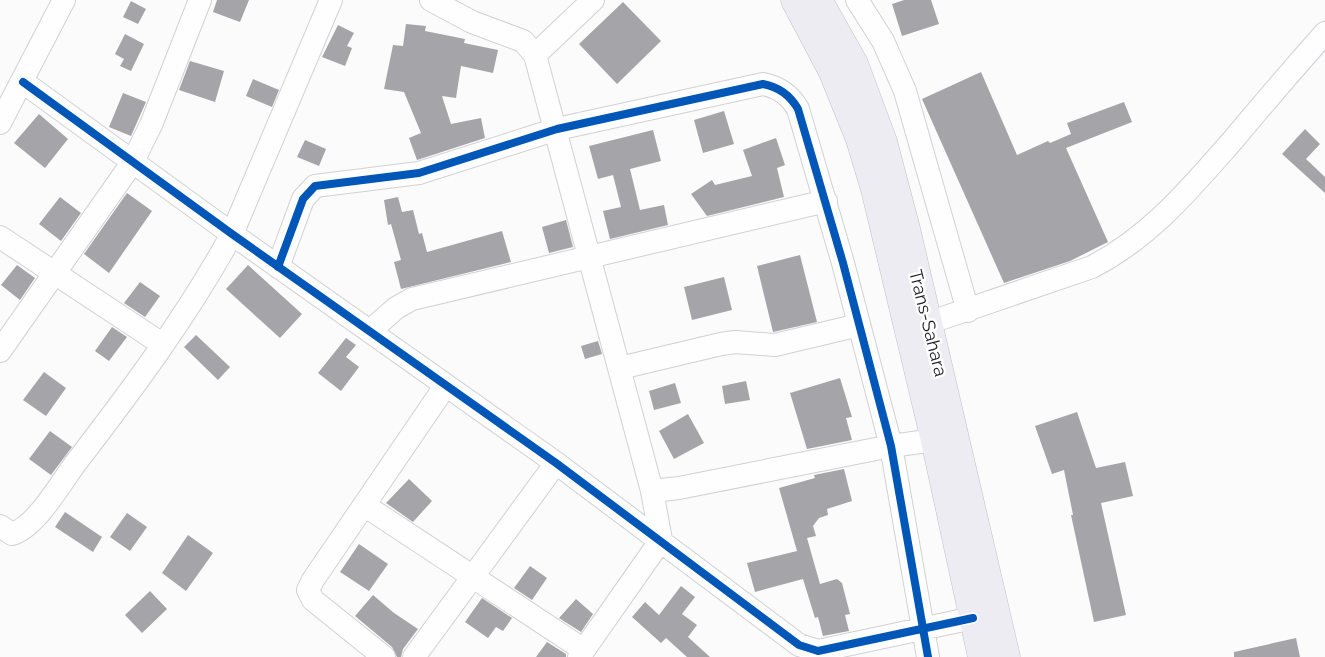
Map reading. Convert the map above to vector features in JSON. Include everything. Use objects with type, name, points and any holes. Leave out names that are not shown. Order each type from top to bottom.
[{"type":"highway","name":"Trans-Sahara","points":[[795,0],[833,72],[868,163],[885,226],[935,440],[982,657]]},
{"type":"highway","name":"Trans-Sahara","points":[[818,0],[854,64],[872,111],[906,229],[1006,657]]},
{"type":"street","points":[[3,113],[23,82],[64,0]]},
{"type":"street","points":[[0,351],[132,163],[151,124],[200,0]]},
{"type":"street","points":[[0,526],[12,534],[18,532],[38,514],[125,398],[217,261],[232,234],[331,0]]},
{"type":"street","points":[[364,505],[473,577],[582,654],[661,540],[652,491],[557,129],[535,55],[523,41],[458,16],[431,0]]},
{"type":"street","points":[[535,55],[593,0]]},
{"type":"street","points":[[857,0],[883,41],[905,91],[968,310]]},
{"type":"street","points":[[928,324],[1092,267],[1114,256],[1141,236],[1174,207],[1325,33]]},
{"type":"street","points":[[23,82],[132,163],[556,463],[763,618],[811,651],[974,618]]},
{"type":"street","points":[[278,267],[303,199],[315,186],[419,173],[557,129],[763,84],[774,86],[792,100],[798,109],[826,201],[891,446],[928,657]]},
{"type":"street","points":[[370,331],[396,308],[412,299],[826,201]]},
{"type":"street","points":[[0,237],[162,344]]},
{"type":"street","points":[[620,368],[721,344],[735,342],[761,345],[783,344],[859,325]]},
{"type":"street","points":[[384,657],[313,600],[309,594],[313,580],[446,385]]},
{"type":"street","points":[[652,491],[674,489],[891,446],[935,440]]},
{"type":"street","points":[[414,657],[556,463]]},
{"type":"building","points":[[217,0],[249,0],[240,22],[213,12]]},
{"type":"building","points":[[904,0],[931,0],[939,24],[902,36],[892,4]]},
{"type":"building","points":[[131,1],[146,9],[138,24],[123,17]]},
{"type":"building","points":[[623,2],[661,41],[617,84],[579,44]]},
{"type":"building","points":[[406,24],[426,26],[425,31],[465,39],[464,43],[498,50],[493,73],[461,66],[456,98],[442,96],[451,124],[481,118],[485,138],[417,160],[409,138],[421,133],[404,92],[384,89],[393,45],[403,46]]},
{"type":"building","points":[[338,25],[354,33],[347,46],[352,48],[345,66],[322,57]]},
{"type":"building","points":[[125,34],[144,44],[131,71],[120,66],[124,59],[115,54]]},
{"type":"building","points":[[190,61],[224,71],[215,102],[179,90]]},
{"type":"building","points":[[981,72],[1017,155],[1048,141],[1050,143],[1071,134],[1067,123],[1124,102],[1132,122],[1066,148],[1108,242],[1070,261],[1004,283],[922,99]]},
{"type":"building","points":[[253,79],[279,90],[272,107],[246,96]]},
{"type":"building","points":[[123,93],[146,102],[131,136],[109,127]]},
{"type":"building","points":[[724,111],[734,144],[703,153],[694,120]]},
{"type":"building","points":[[39,114],[68,139],[45,168],[14,143]]},
{"type":"building","points":[[1305,129],[1320,144],[1306,159],[1325,177],[1325,193],[1282,154]]},
{"type":"building","points":[[653,130],[661,161],[630,169],[640,210],[664,205],[668,225],[610,239],[603,211],[621,207],[613,175],[598,179],[589,146]]},
{"type":"building","points":[[776,138],[785,165],[777,168],[784,197],[707,216],[691,194],[712,180],[715,185],[752,176],[743,150]]},
{"type":"building","points":[[305,140],[326,149],[319,166],[297,157]]},
{"type":"building","points":[[127,193],[152,211],[109,273],[84,254]]},
{"type":"building","points":[[60,197],[81,213],[61,241],[39,224]]},
{"type":"building","points":[[398,197],[402,212],[413,210],[419,234],[422,233],[427,252],[502,231],[511,262],[401,289],[394,262],[401,260],[391,224],[388,225],[384,200]]},
{"type":"building","points":[[566,220],[573,247],[549,253],[542,227]]},
{"type":"building","points":[[800,255],[817,322],[773,332],[757,266]]},
{"type":"building","points":[[17,265],[35,278],[20,300],[1,285]]},
{"type":"building","points":[[248,265],[302,314],[280,338],[226,289]]},
{"type":"building","points":[[724,277],[732,310],[692,320],[684,287]]},
{"type":"building","points":[[140,282],[160,296],[145,317],[124,303]]},
{"type":"building","points":[[112,327],[127,337],[109,361],[95,351]]},
{"type":"building","points":[[196,335],[230,367],[218,380],[184,347]]},
{"type":"building","points":[[346,338],[356,345],[346,357],[359,367],[341,391],[318,373]]},
{"type":"building","points":[[598,341],[602,354],[585,359],[581,346]]},
{"type":"building","points":[[44,372],[66,388],[46,416],[23,400]]},
{"type":"building","points":[[840,378],[852,417],[846,418],[852,440],[807,449],[790,393]]},
{"type":"building","points":[[746,381],[750,400],[725,404],[722,386]]},
{"type":"building","points":[[675,383],[681,403],[654,410],[649,391]]},
{"type":"building","points":[[1077,412],[1096,468],[1125,462],[1133,496],[1101,503],[1126,615],[1094,622],[1071,515],[1073,515],[1064,470],[1052,474],[1035,426]]},
{"type":"building","points":[[688,414],[704,443],[674,459],[659,431]]},
{"type":"building","points":[[50,431],[72,447],[51,475],[29,459]]},
{"type":"building","points":[[844,469],[852,501],[827,509],[828,515],[819,518],[813,526],[816,536],[807,538],[820,584],[837,579],[842,583],[850,614],[845,615],[849,631],[823,636],[818,617],[815,618],[803,579],[755,592],[747,563],[797,551],[779,488],[815,478],[814,475]]},
{"type":"building","points":[[409,479],[432,501],[413,522],[386,503]]},
{"type":"building","points":[[65,512],[102,537],[93,552],[55,527]]},
{"type":"building","points":[[127,513],[147,527],[130,551],[110,537]]},
{"type":"building","points":[[188,535],[213,553],[186,591],[162,573]]},
{"type":"building","points":[[359,544],[388,564],[369,591],[340,572]]},
{"type":"building","points":[[530,566],[547,578],[532,600],[514,588]]},
{"type":"building","points":[[681,586],[695,597],[682,614],[697,625],[688,637],[710,657],[687,657],[666,638],[661,643],[632,617],[645,602],[659,615]]},
{"type":"building","points":[[150,591],[167,609],[142,633],[125,615]]},
{"type":"building","points":[[373,595],[394,613],[418,629],[403,649],[401,657],[397,657],[392,647],[355,616]]},
{"type":"building","points":[[482,598],[512,618],[503,631],[496,627],[488,638],[465,622]]},
{"type":"building","points":[[576,599],[593,614],[581,632],[559,618]]},
{"type":"building","points":[[1296,638],[1300,657],[1234,657],[1234,652]]},
{"type":"building","points":[[547,642],[566,654],[566,657],[536,657]]},
{"type":"cycle path","points":[[23,82],[232,234],[556,463],[799,645],[818,651],[973,618]]},
{"type":"cycle path","points":[[278,267],[303,199],[315,186],[419,173],[557,129],[763,84],[774,87],[788,96],[798,109],[843,263],[891,446],[928,657]]}]
